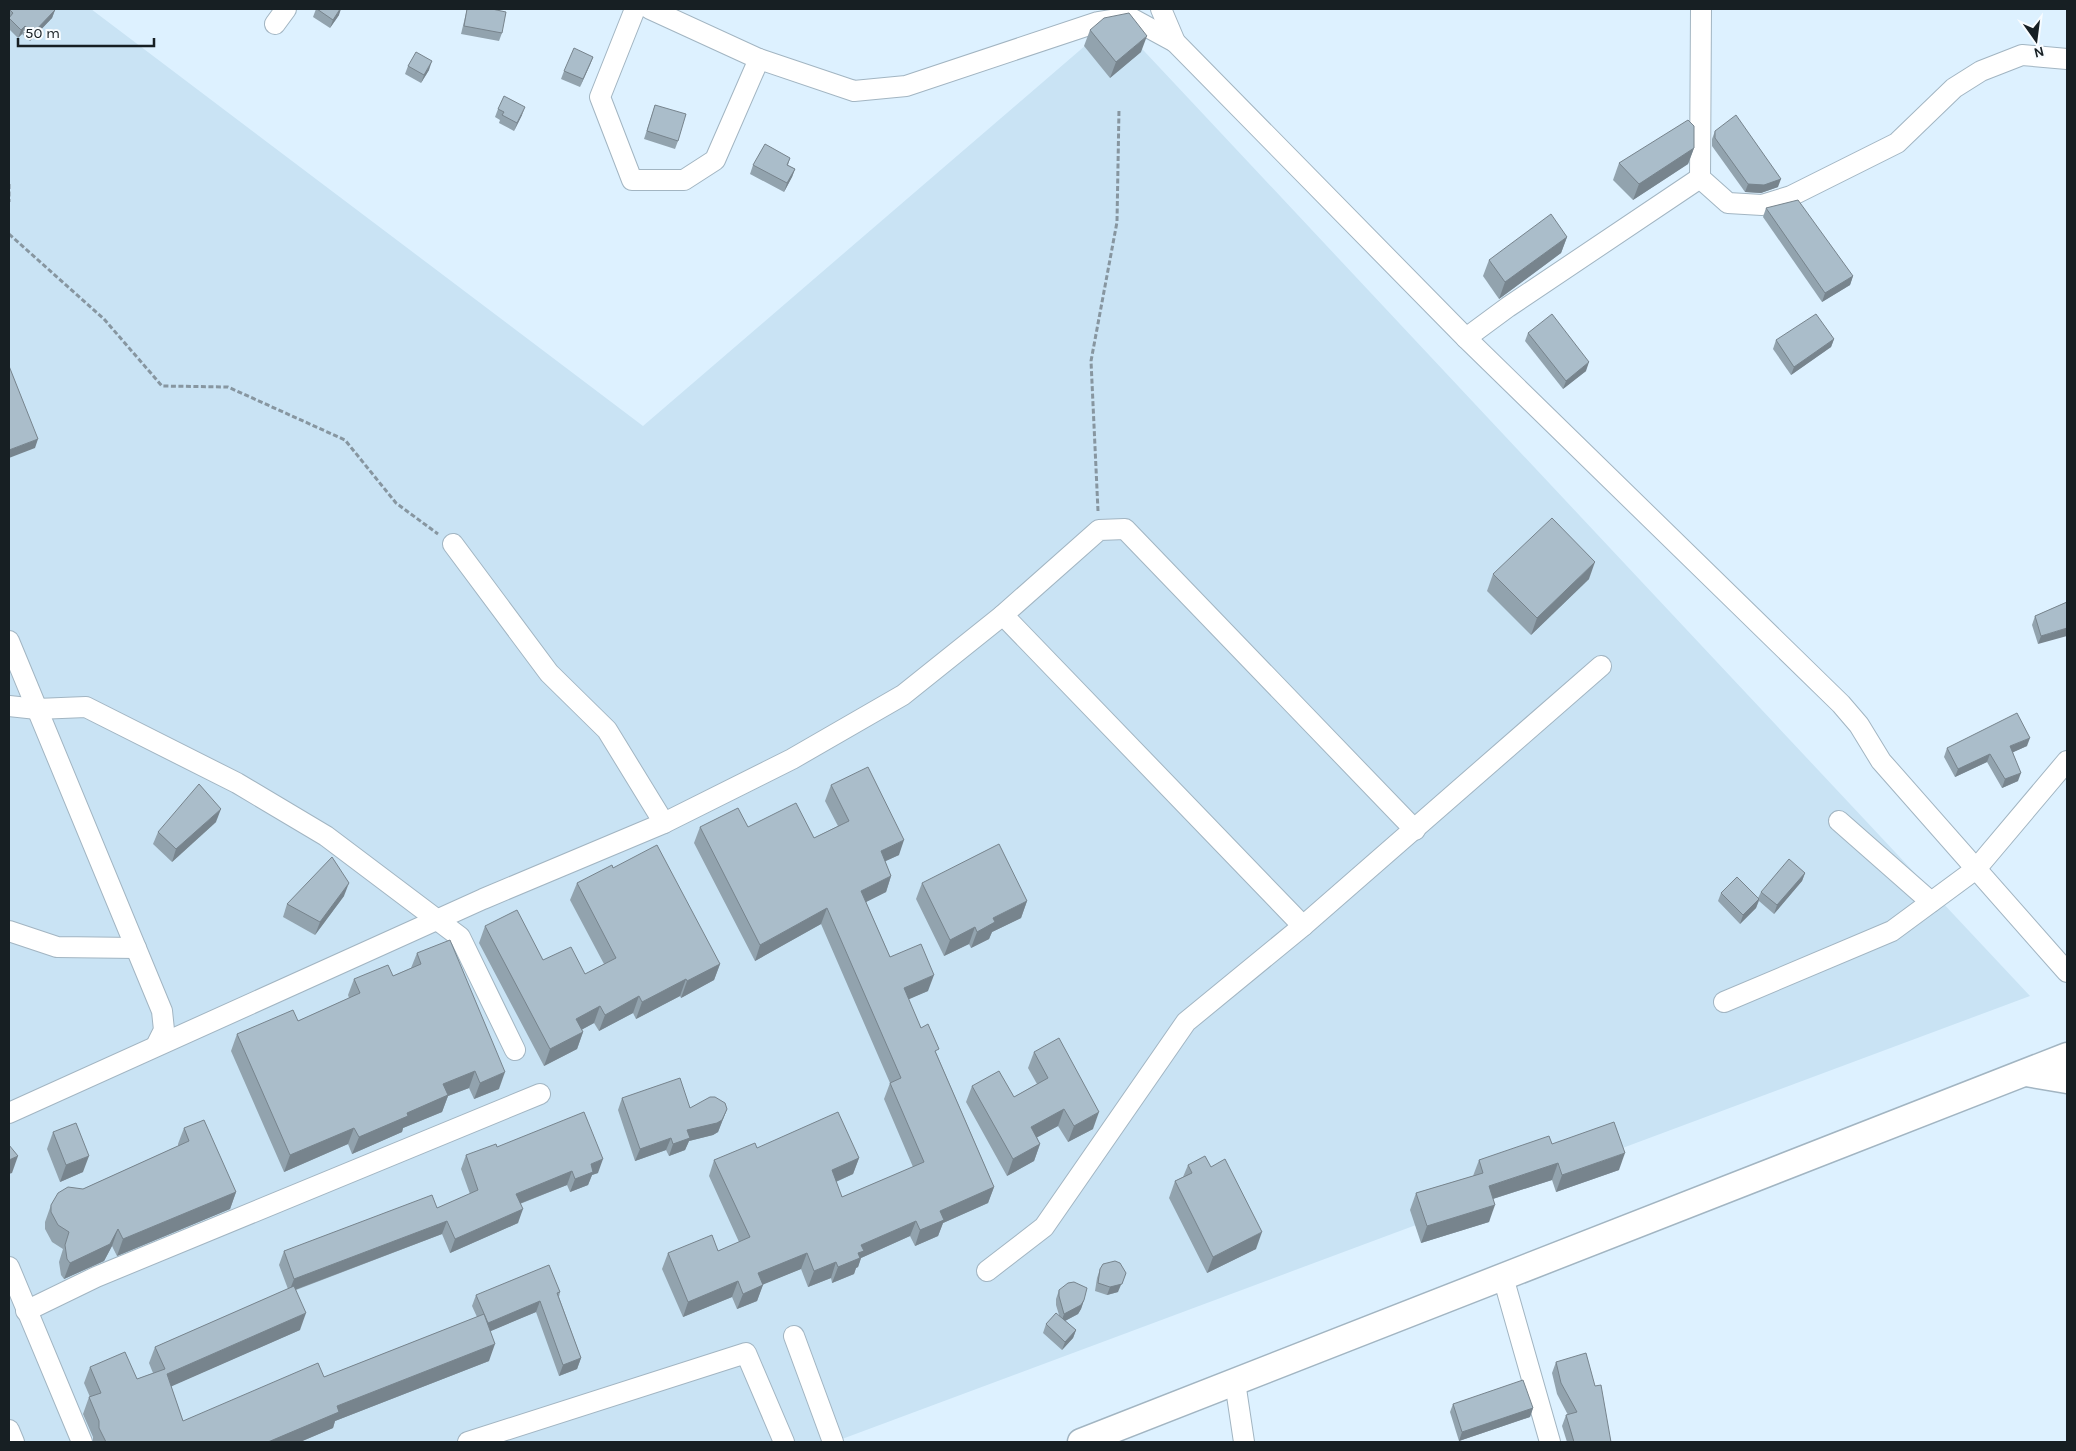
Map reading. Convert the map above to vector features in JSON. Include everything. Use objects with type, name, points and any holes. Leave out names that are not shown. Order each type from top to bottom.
[{"type":"main road","points":[[1081,1442],[2067,1056]]},
{"type":"main road","points":[[2025,1073],[2067,1080]]},
{"type":"street","points":[[635,9],[600,97],[632,180],[684,180],[715,160],[759,59]]},
{"type":"street","points":[[650,9],[759,59],[854,91],[906,86],[1098,22],[1129,17],[1175,42],[1466,338],[1841,704],[1859,725],[1881,761],[2067,972]]},
{"type":"street","points":[[1161,9],[1175,42]]},
{"type":"street","points":[[1701,9],[1700,178],[1728,203],[1762,205],[1791,196],[1897,143],[1954,88],[1980,71],[2022,55],[2067,59]]},
{"type":"street","points":[[1466,338],[1508,307],[1700,178]]},
{"type":"street","points":[[9,1113],[438,919],[664,823],[792,759],[903,695],[1003,615],[1099,530],[1125,529],[1415,830]]},
{"type":"street","points":[[453,544],[549,673],[607,730],[664,823]]},
{"type":"street","points":[[1003,615],[1303,926]]},
{"type":"street","points":[[9,641],[162,1011],[164,1030],[158,1044]]},
{"type":"street","points":[[986,1271],[1044,1227],[1186,1022],[1303,926],[1415,830],[1601,666]]},
{"type":"street","points":[[9,706],[37,709],[86,707],[237,783],[326,836],[460,937],[515,1050]]},
{"type":"street","points":[[1724,1002],[1892,931],[1976,868],[2067,761]]},
{"type":"street","points":[[1839,821],[1931,902]]},
{"type":"street","points":[[9,931],[57,947],[136,948]]},
{"type":"street","points":[[26,1311],[96,1277],[540,1094]]},
{"type":"street","points":[[9,1267],[82,1442]]},
{"type":"street","points":[[1503,1277],[1550,1442]]},
{"type":"street","points":[[794,1336],[833,1442]]},
{"type":"street","points":[[468,1442],[746,1353],[784,1442]]},
{"type":"street","points":[[1235,1382],[1244,1442]]},
{"type":"street","points":[[9,1430],[14,1442]]},
{"type":"path","points":[[1099,530],[1092,361],[1117,222],[1119,109]]},
{"type":"path","points":[[9,184],[9,202]]},
{"type":"path","points":[[9,234],[104,319],[162,386],[228,387],[345,440],[396,503],[453,544]]},
{"type":"shaded area","points":[[9,9],[91,9],[643,426],[1115,20],[2030,996],[834,1442],[9,1442]]},
{"type":"building","points":[[9,9],[55,10],[33,33],[25,26],[21,30],[9,18],[13,13]]},
{"type":"building","points":[[317,9],[340,9],[333,20]]},
{"type":"building","points":[[467,9],[492,9],[506,12],[502,33],[464,26]]},
{"type":"building","points":[[1129,13],[1147,36],[1116,62],[1090,30],[1104,18]]},
{"type":"building","points":[[574,48],[593,57],[583,79],[564,71]]},
{"type":"building","points":[[416,52],[432,61],[424,75],[408,66]]},
{"type":"building","points":[[504,96],[525,107],[517,123],[502,115],[504,112],[498,109]]},
{"type":"building","points":[[655,105],[686,114],[678,141],[647,131]]},
{"type":"building","points":[[1736,115],[1781,179],[1764,185],[1748,184],[1715,138],[1715,131]]},
{"type":"building","points":[[1688,120],[1694,126],[1694,148],[1639,184],[1619,163]]},
{"type":"building","points":[[765,144],[790,158],[787,165],[795,169],[787,183],[753,165]]},
{"type":"building","points":[[1798,200],[1853,276],[1825,293],[1766,208]]},
{"type":"building","points":[[1551,214],[1567,237],[1505,282],[1489,260]]},
{"type":"building","points":[[1552,314],[1589,362],[1566,381],[1528,333]]},
{"type":"building","points":[[1816,314],[1834,339],[1794,367],[1776,340]]},
{"type":"building","points":[[9,366],[38,439],[9,450]]},
{"type":"building","points":[[1552,518],[1595,562],[1537,618],[1493,574]]},
{"type":"building","points":[[2067,602],[2067,628],[2041,636],[2035,616]]},
{"type":"building","points":[[2017,713],[2030,738],[2010,746],[2021,773],[2005,779],[1990,754],[1958,769],[1947,748]]},
{"type":"building","points":[[868,767],[904,840],[881,851],[891,876],[861,891],[890,957],[921,944],[934,975],[904,988],[921,1028],[928,1024],[939,1049],[935,1051],[994,1187],[940,1211],[944,1220],[920,1230],[916,1221],[861,1245],[864,1251],[858,1253],[860,1258],[838,1267],[836,1262],[814,1271],[807,1253],[758,1273],[763,1285],[743,1294],[738,1281],[688,1302],[668,1253],[712,1235],[718,1251],[750,1237],[714,1160],[755,1143],[757,1148],[838,1112],[859,1158],[832,1170],[842,1197],[924,1162],[890,1083],[901,1078],[827,908],[760,945],[700,827],[738,808],[748,827],[796,803],[814,838],[849,821],[831,785]]},
{"type":"building","points":[[199,784],[221,809],[176,849],[158,832]]},
{"type":"building","points":[[999,844],[1027,901],[993,918],[995,922],[977,932],[975,927],[950,940],[922,883]]},
{"type":"building","points":[[657,845],[720,964],[642,1002],[639,996],[605,1015],[600,1006],[576,1019],[583,1032],[550,1049],[485,926],[517,910],[543,960],[571,947],[585,974],[616,958],[577,883],[612,865],[613,868]]},
{"type":"building","points":[[332,857],[349,883],[320,922],[287,904]]},
{"type":"building","points":[[1789,859],[1805,873],[1777,905],[1761,892]]},
{"type":"building","points":[[1737,877],[1759,899],[1743,915],[1721,893]]},
{"type":"building","points":[[450,940],[505,1072],[480,1083],[475,1071],[443,1084],[448,1095],[407,1113],[408,1116],[359,1137],[354,1128],[290,1155],[237,1034],[293,1010],[298,1021],[360,993],[354,979],[388,965],[393,976],[421,964],[417,953]]},
{"type":"building","points":[[1059,1038],[1099,1112],[1074,1126],[1064,1109],[1031,1127],[1040,1144],[1013,1159],[972,1086],[999,1071],[1014,1097],[1048,1078],[1034,1052]]},
{"type":"building","points":[[680,1078],[690,1108],[710,1097],[715,1097],[725,1103],[727,1109],[722,1120],[717,1123],[687,1130],[690,1138],[673,1144],[671,1138],[640,1149],[622,1098]]},
{"type":"building","points":[[584,1112],[603,1159],[591,1164],[593,1172],[575,1179],[572,1171],[516,1194],[523,1209],[455,1239],[447,1221],[294,1279],[284,1251],[432,1195],[437,1208],[478,1190],[466,1155],[496,1144],[497,1147]]},
{"type":"building","points":[[204,1120],[236,1192],[123,1239],[118,1229],[110,1244],[70,1263],[67,1259],[65,1245],[69,1232],[58,1225],[51,1212],[51,1205],[58,1193],[68,1187],[83,1189],[189,1141],[184,1128]]},
{"type":"building","points":[[1614,1122],[1625,1153],[1562,1175],[1558,1163],[1489,1186],[1495,1205],[1427,1226],[1416,1193],[1483,1173],[1479,1160],[1549,1136],[1552,1144]]},
{"type":"building","points":[[76,1123],[89,1156],[66,1165],[53,1132]]},
{"type":"building","points":[[9,1145],[18,1156],[9,1160]]},
{"type":"building","points":[[1205,1156],[1211,1167],[1225,1159],[1262,1232],[1213,1257],[1175,1181],[1192,1173],[1188,1165]]},
{"type":"building","points":[[1115,1261],[1120,1263],[1126,1273],[1122,1284],[1110,1287],[1098,1283],[1100,1269],[1103,1264]]},
{"type":"building","points":[[549,1265],[560,1292],[557,1293],[581,1358],[563,1365],[540,1301],[488,1323],[476,1295]]},
{"type":"building","points":[[1074,1282],[1087,1288],[1084,1300],[1081,1305],[1064,1314],[1059,1290],[1068,1283]]},
{"type":"building","points":[[294,1286],[306,1313],[167,1374],[183,1421],[318,1363],[324,1377],[484,1314],[495,1344],[337,1406],[339,1412],[268,1442],[106,1442],[99,1428],[99,1421],[89,1397],[101,1393],[90,1367],[125,1352],[137,1379],[165,1369],[155,1347]]},
{"type":"building","points":[[1056,1313],[1076,1330],[1065,1342],[1046,1324]]},
{"type":"building","points":[[1586,1353],[1595,1386],[1601,1385],[1611,1442],[1574,1442],[1566,1415],[1577,1412],[1561,1383],[1556,1362]]},
{"type":"building","points":[[1523,1380],[1533,1408],[1462,1432],[1453,1404]]}]
